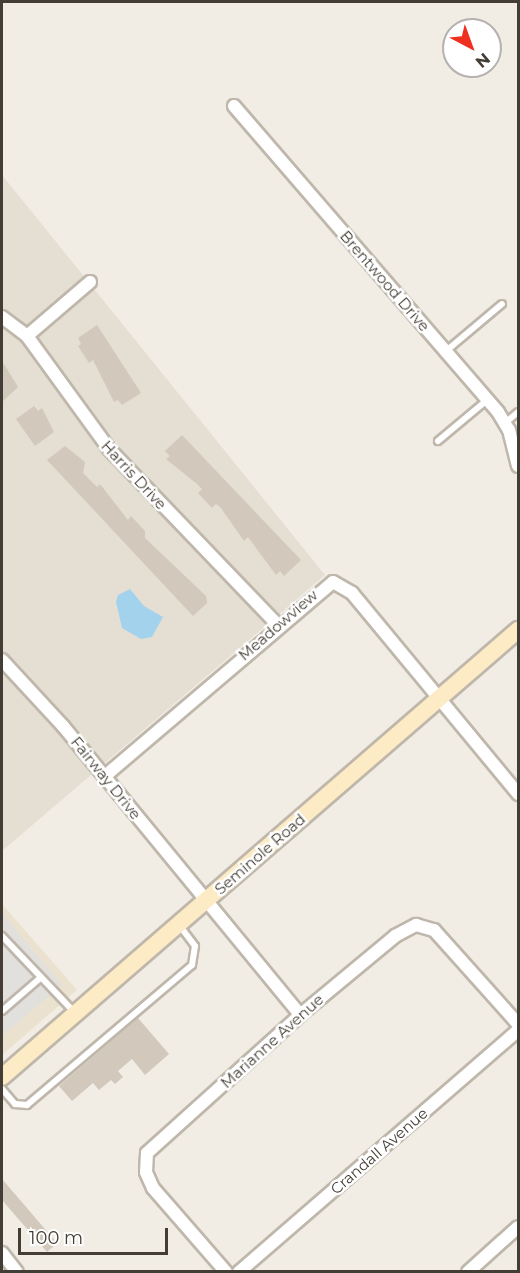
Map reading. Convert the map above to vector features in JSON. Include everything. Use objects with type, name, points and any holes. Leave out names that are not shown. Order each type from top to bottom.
[{"type":"street","name":"Brentwood Drive","points":[[234,106],[487,399],[505,423],[519,466]]},
{"type":"street","points":[[27,336],[90,282]]},
{"type":"street","name":"Harris Drive","points":[[2,317],[27,336],[94,432],[278,625]]},
{"type":"street","name":"Meadowview","points":[[105,776],[322,587],[339,583],[439,698]]},
{"type":"street","name":"Seminole Road","points":[[2,1077],[519,630]]},
{"type":"street","name":"Fairway Drive","points":[[2,660],[105,776],[300,1015]]},
{"type":"street","points":[[439,698],[519,794]]},
{"type":"street","name":"Marianne Avenue","points":[[226,1272],[153,1188],[146,1172],[147,1153],[300,1015],[395,936],[416,925],[434,930],[519,1024]]},
{"type":"street","name":"Crandall Avenue","points":[[239,1272],[519,1030]]},
{"type":"street","points":[[468,1272],[519,1227]]},
{"type":"street","points":[[2,1253],[17,1272]]},
{"type":"lane","points":[[446,351],[502,304]]},
{"type":"lane","points":[[438,441],[487,399]]},
{"type":"lane","points":[[505,423],[519,412]]},
{"type":"lane","points":[[2,1089],[15,1104],[27,1105],[192,965],[195,946],[179,924]]},
{"type":"lane","points":[[2,936],[39,979],[56,989],[75,1013]]},
{"type":"lane","points":[[2,1011],[39,979]]},
{"type":"shaded area","points":[[2,175],[325,575],[2,851]]},
{"type":"shaded area","points":[[2,904],[77,990],[2,1055]]},
{"type":"shaded area","points":[[2,913],[62,985],[2,1036]]},
{"type":"water","points":[[130,589],[144,606],[163,617],[152,637],[141,639],[122,628],[116,602],[118,595]]},
{"type":"building","points":[[97,325],[141,393],[122,405],[118,400],[114,402],[93,360],[89,363],[78,346],[81,344],[78,338]]},
{"type":"building","points":[[2,361],[18,387],[2,402]]},
{"type":"building","points":[[34,406],[38,411],[42,408],[54,432],[35,446],[16,419]]},
{"type":"building","points":[[182,435],[301,560],[284,576],[280,571],[276,575],[248,537],[244,541],[221,508],[216,504],[212,508],[198,493],[202,489],[166,459],[170,456],[165,451]]},
{"type":"building","points":[[65,446],[85,462],[83,473],[97,487],[100,484],[128,520],[131,516],[145,531],[145,538],[206,596],[207,603],[193,616],[47,460]]},
{"type":"building","points":[[138,1018],[169,1054],[145,1075],[132,1059],[118,1071],[123,1077],[115,1084],[111,1080],[99,1090],[93,1083],[72,1101],[59,1086]]},
{"type":"building","points":[[2,1179],[57,1243],[47,1252],[2,1200]]}]
